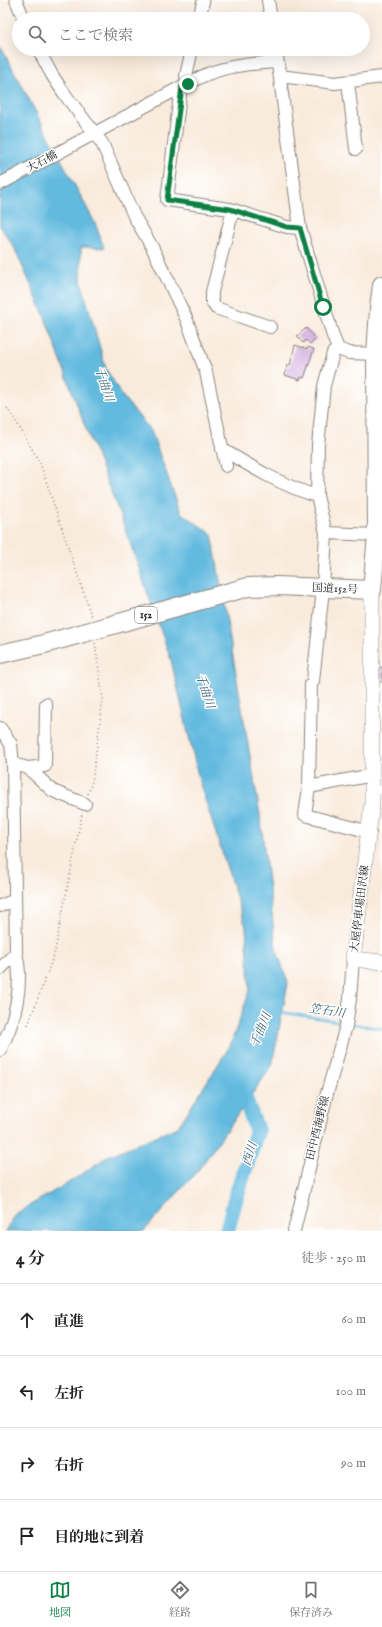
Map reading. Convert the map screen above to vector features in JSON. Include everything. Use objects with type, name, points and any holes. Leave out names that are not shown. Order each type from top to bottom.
[{"type":"highway","name":"国道152号","points":[[0,654],[44,644],[248,587],[277,586],[377,591],[380,402],[376,354],[382,285]]},
{"type":"main road","name":"大屋停車場田沢線","points":[[377,591],[377,653],[370,832],[359,904],[353,959],[382,962]]},
{"type":"street","points":[[16,0],[21,12]]},
{"type":"street","points":[[268,0],[270,12]]},
{"type":"street","points":[[201,12],[203,2]]},
{"type":"street","points":[[42,56],[63,91],[96,133],[102,143],[134,216],[152,248],[186,318],[206,372],[226,466]]},
{"type":"street","points":[[190,56],[167,200],[233,210],[287,227],[300,228]]},
{"type":"street","points":[[277,56],[300,228],[323,307],[338,348],[349,353],[376,354]]},
{"type":"street","name":"大石橋","points":[[0,184],[210,73],[230,67],[254,63],[278,62]]},
{"type":"street","points":[[280,76],[335,83],[382,77]]},
{"type":"street","points":[[348,82],[356,149]]},
{"type":"street","points":[[233,210],[212,292],[212,302],[216,308],[270,326]]},
{"type":"street","points":[[338,348],[334,353],[324,386],[318,445],[318,496],[326,533],[323,589],[313,681],[311,684],[309,787],[305,815],[370,832]]},
{"type":"street","points":[[222,449],[263,474],[296,490],[318,496]]},
{"type":"street","points":[[326,533],[377,535]]},
{"type":"street","points":[[14,764],[28,768],[45,766],[46,704]]},
{"type":"street","points":[[0,729],[6,735],[11,744],[14,764],[16,953],[19,963],[18,994],[14,1018],[2,1042]]},
{"type":"street","points":[[28,768],[53,791],[85,804]]},
{"type":"street","points":[[309,787],[373,775]]},
{"type":"street","points":[[0,906],[15,900]]},
{"type":"street","points":[[0,969],[16,953]]},
{"type":"street","name":"田中西海野線","points":[[294,1231],[326,1097],[346,1022],[353,959]]},
{"type":"path","points":[[7,408],[40,463],[91,612],[92,620]]},
{"type":"path","points":[[28,1025],[54,955],[82,810],[92,782],[103,699],[94,636]]},
{"type":"water","name":"千曲川","points":[[0,45],[95,223],[104,248],[81,247],[81,281],[106,369],[123,397],[151,431],[181,513],[212,534],[260,814],[276,948],[288,983],[272,1066],[199,1169],[144,1231],[5,1231],[17,1213],[73,1180],[108,1156],[178,1127],[230,1046],[250,990],[246,927],[200,784],[171,660],[122,520],[86,429],[44,315],[14,247],[0,226]]},
{"type":"building","points":[[306,328],[316,339],[310,344],[306,340],[303,343],[297,336]]},
{"type":"building","points":[[295,345],[307,349],[308,347],[314,349],[304,378],[301,377],[300,380],[285,375],[288,365],[290,365]]},
{"type":"building","points":[[376,667],[382,667],[382,682],[377,682]]},
{"type":"waterway","name":"笠石川","points":[[280,1012],[342,1022]]},
{"type":"waterway","name":"笠石川","points":[[349,1023],[382,1029]]},
{"type":"waterway","name":"西川","points":[[227,1231],[235,1200],[257,1131],[239,1082]]},
{"type":"route","points":[[188,84],[182,87],[167,200],[230,209],[287,227],[300,228],[323,307]]}]
